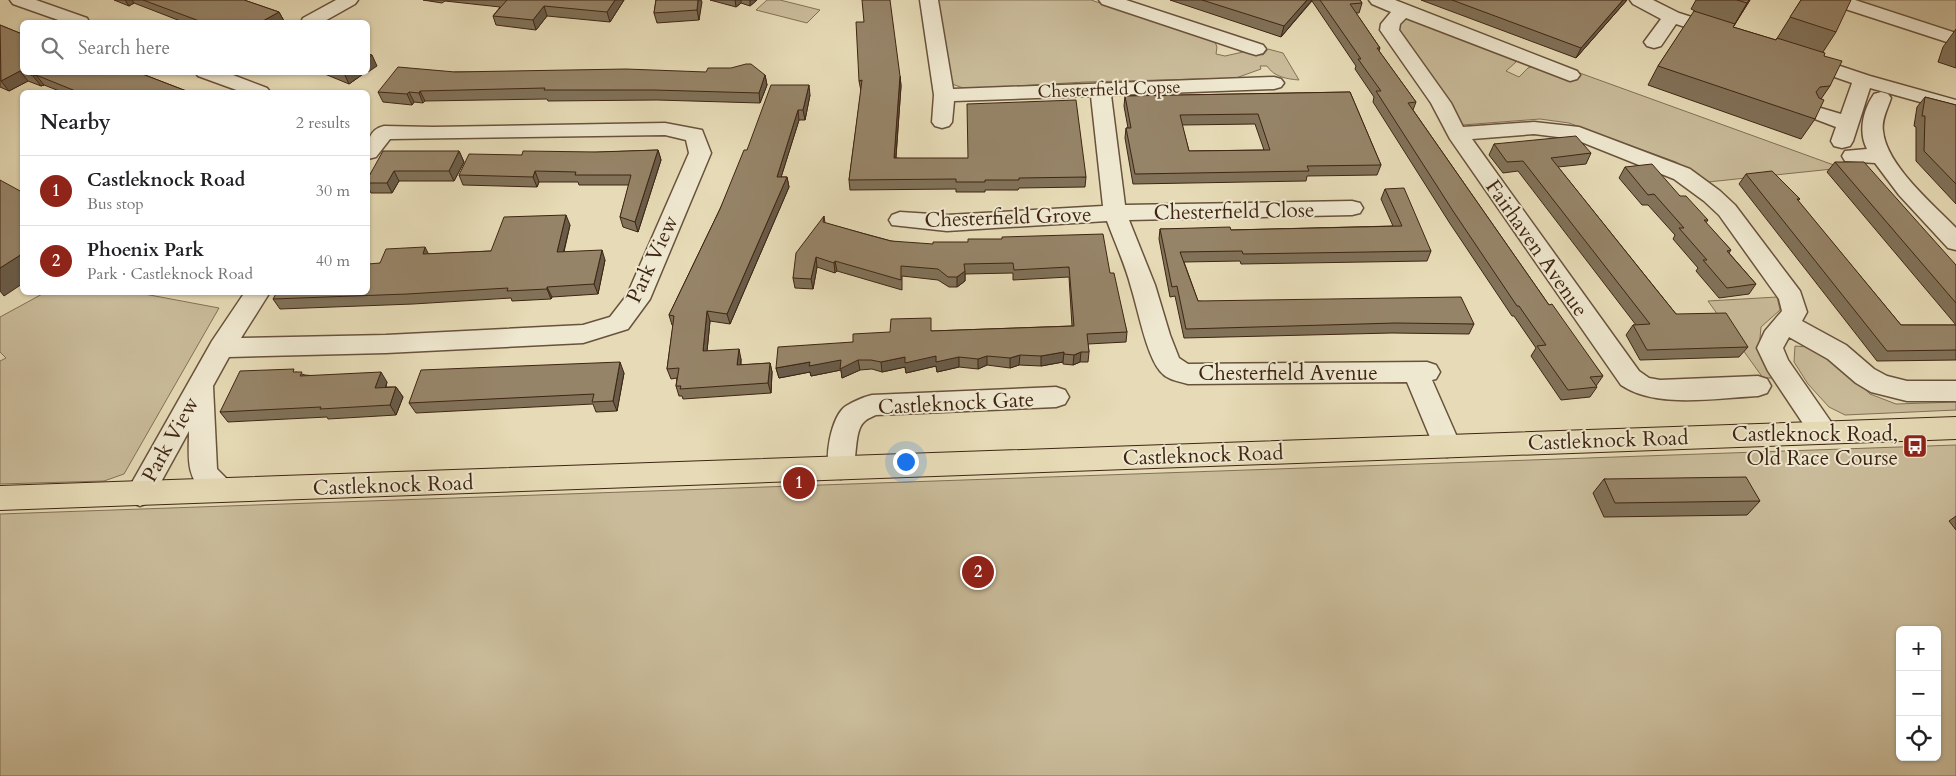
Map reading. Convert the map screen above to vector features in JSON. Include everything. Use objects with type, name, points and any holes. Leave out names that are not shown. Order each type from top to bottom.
[{"type":"main road","name":"Castleknock Road","points":[[0,498],[1956,428]]},
{"type":"street","points":[[19,0],[74,20]]},
{"type":"street","points":[[314,20],[349,0]]},
{"type":"street","points":[[929,0],[944,95],[942,122]]},
{"type":"street","points":[[1108,0],[1256,50]]},
{"type":"street","points":[[1378,0],[1570,75]]},
{"type":"street","points":[[1639,0],[1672,16],[1738,38]]},
{"type":"street","points":[[1836,0],[1956,39]]},
{"type":"street","name":"Fairhaven Avenue","points":[[1404,10],[1393,20],[1389,30],[1441,103],[1449,122],[1457,134],[1630,378],[1642,386],[1660,390],[1758,386]]},
{"type":"street","points":[[1654,42],[1672,16]]},
{"type":"street","points":[[1800,55],[1863,80],[1956,106]]},
{"type":"street","points":[[1513,74],[1528,58]]},
{"type":"street","points":[[218,75],[255,90]]},
{"type":"street","points":[[1848,140],[1863,80]]},
{"type":"street","name":"Chesterfield Copse","points":[[944,95],[1274,83]]},
{"type":"street","name":"Chesterfield Avenue","points":[[1100,88],[1116,213],[1142,285],[1157,335],[1169,364],[1177,370],[1188,374],[1421,372],[1447,446]]},
{"type":"street","points":[[1881,98],[1872,131],[1874,142],[1881,156],[1890,170],[1956,242]]},
{"type":"street","points":[[1814,112],[1848,140],[1881,156]]},
{"type":"street","name":"Park View","points":[[221,348],[386,344],[582,334],[619,323],[638,298],[700,152],[695,136],[665,128],[443,133],[376,131],[370,147]]},
{"type":"street","points":[[1457,134],[1535,128],[1579,133],[1682,174],[1712,196],[1727,210],[1791,297],[1795,312],[1787,324],[1772,337],[1770,348],[1777,364],[1824,432]]},
{"type":"street","name":"Chesterfield Close","points":[[1116,213],[1352,208]]},
{"type":"street","name":"Chesterfield Grove","points":[[900,220],[967,222],[1116,213]]},
{"type":"street","name":"Park View","points":[[140,494],[221,348],[256,295]]},
{"type":"street","points":[[1787,324],[1836,352],[1865,376],[1880,385],[1908,391],[1956,391]]},
{"type":"street","name":"Park View","points":[[201,384],[202,469],[206,478],[221,491]]},
{"type":"street","name":"Castleknock Gate","points":[[841,468],[845,430],[854,414],[872,406],[1056,397]]},
{"type":"shaded area","points":[[767,0],[780,0],[820,10],[807,23],[756,10]]},
{"type":"shaded area","points":[[935,0],[1091,0],[1215,42],[1217,47],[1216,54],[1225,56],[1243,52],[1263,55],[1268,49],[1283,53],[1299,80],[1281,77],[1273,73],[1267,66],[1260,66],[1261,69],[1236,78],[1085,82],[966,89],[952,84]]},
{"type":"shaded area","points":[[1851,0],[1956,0],[1956,34]]},
{"type":"shaded area","points":[[1409,17],[1513,58],[1516,62],[1506,71],[1519,77],[1528,68],[1533,66],[1577,72],[1842,168],[1708,182],[1676,162],[1569,123],[1540,119],[1462,125],[1396,29],[1403,18]]},
{"type":"shaded area","points":[[40,295],[150,295],[219,308],[124,474],[104,481],[0,484],[0,361],[6,358],[0,352],[0,317]]},
{"type":"shaded area","points":[[1777,297],[1780,310],[1761,327],[1759,349],[1774,378],[1763,378],[1708,301]]},
{"type":"shaded area","points":[[1795,346],[1809,347],[1844,369],[1870,394],[1896,404],[1956,402],[1956,410],[1845,415],[1829,407],[1808,384],[1794,362]]},
{"type":"shaded area","points":[[1956,445],[1956,776],[0,776],[0,514]]},
{"type":"building","points":[[143,0],[244,0],[279,12],[265,20],[197,20]]},
{"type":"building","points":[[507,0],[615,0],[607,12],[544,6],[533,20],[493,16]]},
{"type":"building","points":[[656,0],[698,0],[697,10],[654,13]]},
{"type":"building","points":[[862,0],[890,0],[900,76],[894,158],[968,158],[967,104],[1076,100],[1086,177],[1019,178],[1019,180],[985,180],[985,182],[956,182],[956,179],[849,180],[862,80],[859,81],[856,22],[864,22]]},
{"type":"building","points":[[1202,0],[1307,0],[1284,26]]},
{"type":"building","points":[[1320,0],[1360,0],[1362,3],[1350,4],[1380,48],[1377,48],[1416,102],[1408,103],[1549,305],[1552,304],[1603,376],[1590,377],[1597,387],[1568,390],[1537,346],[1546,345],[1519,306],[1517,306],[1453,211],[1376,91],[1381,91],[1358,59],[1361,59]]},
{"type":"building","points":[[1452,0],[1623,0],[1581,48]]},
{"type":"building","points":[[1737,0],[1749,0],[1747,3]]},
{"type":"building","points":[[1801,0],[1851,0],[1836,32],[1790,17]]},
{"type":"building","points":[[1694,11],[1735,24],[1733,27],[1776,40],[1777,38],[1825,53],[1824,56],[1842,61],[1830,86],[1820,87],[1816,92],[1819,98],[1824,100],[1815,119],[1658,66]]},
{"type":"building","points":[[0,25],[20,33],[20,71],[1,81]]},
{"type":"building","points":[[751,64],[765,75],[759,93],[654,90],[544,90],[545,88],[420,91],[419,93],[409,92],[407,94],[378,92],[398,67],[455,72],[626,69],[706,72],[708,68],[731,68]]},
{"type":"building","points":[[36,75],[145,75],[184,90],[73,90]]},
{"type":"building","points":[[771,85],[809,85],[803,110],[798,110],[777,177],[787,177],[727,314],[707,311],[703,351],[739,349],[737,365],[770,363],[768,383],[680,389],[681,386],[676,386],[679,368],[667,369],[674,316],[669,315],[720,209],[744,150],[747,150]]},
{"type":"building","points":[[1350,92],[1381,165],[1307,166],[1309,171],[1135,174],[1126,128],[1131,128],[1125,96]],"holes":[[[1258,114],[1270,150],[1189,151],[1180,115]]]},
{"type":"building","points":[[1925,97],[1956,105],[1956,184],[1924,151],[1925,116],[1922,116]]},
{"type":"building","points":[[1576,136],[1591,153],[1551,158],[1676,314],[1726,313],[1748,347],[1647,350],[1633,325],[1650,324],[1523,161],[1507,162],[1494,144]]},
{"type":"building","points":[[658,150],[635,222],[620,217],[631,175],[575,175],[576,172],[535,171],[533,177],[459,175],[469,154],[522,155],[523,151],[596,152]]},
{"type":"building","points":[[383,151],[459,151],[449,171],[394,171],[387,183],[370,183],[370,174]]},
{"type":"building","points":[[1835,162],[1864,162],[1956,265],[1956,303]]},
{"type":"building","points":[[1652,164],[1680,196],[1686,196],[1708,220],[1704,220],[1731,250],[1727,251],[1756,284],[1727,288],[1703,260],[1707,260],[1679,228],[1684,228],[1654,194],[1648,195],[1625,167]]},
{"type":"building","points":[[1772,171],[1800,199],[1797,199],[1901,325],[1956,325],[1956,350],[1887,351],[1746,174]]},
{"type":"building","points":[[0,180],[20,191],[20,255],[0,268]]},
{"type":"building","points":[[1404,188],[1431,251],[1243,254],[1242,251],[1180,252],[1198,301],[1461,297],[1474,324],[1396,323],[1186,329],[1177,286],[1172,287],[1160,229],[1230,227],[1231,230],[1402,226],[1385,189]]},
{"type":"building","points":[[566,215],[557,252],[602,250],[594,284],[507,291],[508,288],[407,294],[273,299],[275,295],[370,295],[370,264],[380,263],[386,249],[425,247],[423,254],[491,251],[504,217]]},
{"type":"building","points":[[824,216],[823,222],[891,241],[933,244],[933,242],[968,242],[968,239],[1002,239],[1002,237],[1103,234],[1110,273],[1114,273],[1127,332],[1087,334],[1089,352],[1081,352],[1074,355],[1064,354],[1064,352],[1041,356],[1020,355],[1010,358],[987,356],[978,359],[959,357],[936,362],[936,356],[905,363],[905,357],[881,362],[858,360],[840,369],[841,360],[809,366],[810,362],[776,368],[778,347],[853,342],[853,334],[890,332],[891,319],[931,318],[931,331],[1074,326],[1069,267],[1014,270],[1013,263],[964,264],[965,271],[957,277],[948,277],[938,269],[901,266],[901,280],[816,257],[811,279],[793,278],[796,253]]},
{"type":"building","points":[[620,362],[613,401],[592,402],[594,394],[409,403],[421,370]]},
{"type":"building","points":[[294,369],[293,372],[302,372],[300,376],[381,372],[375,388],[396,387],[390,405],[220,412],[240,371]]},
{"type":"building","points":[[1746,477],[1760,501],[1615,503],[1604,479]]},
{"type":"place","name":"Castleknock Road, Old Race Course","points":[[1915,446]]},
{"type":"place","name":"Castleknock Road","points":[[799,483]]},
{"type":"place","name":"Phoenix Park","points":[[978,572]]}]
